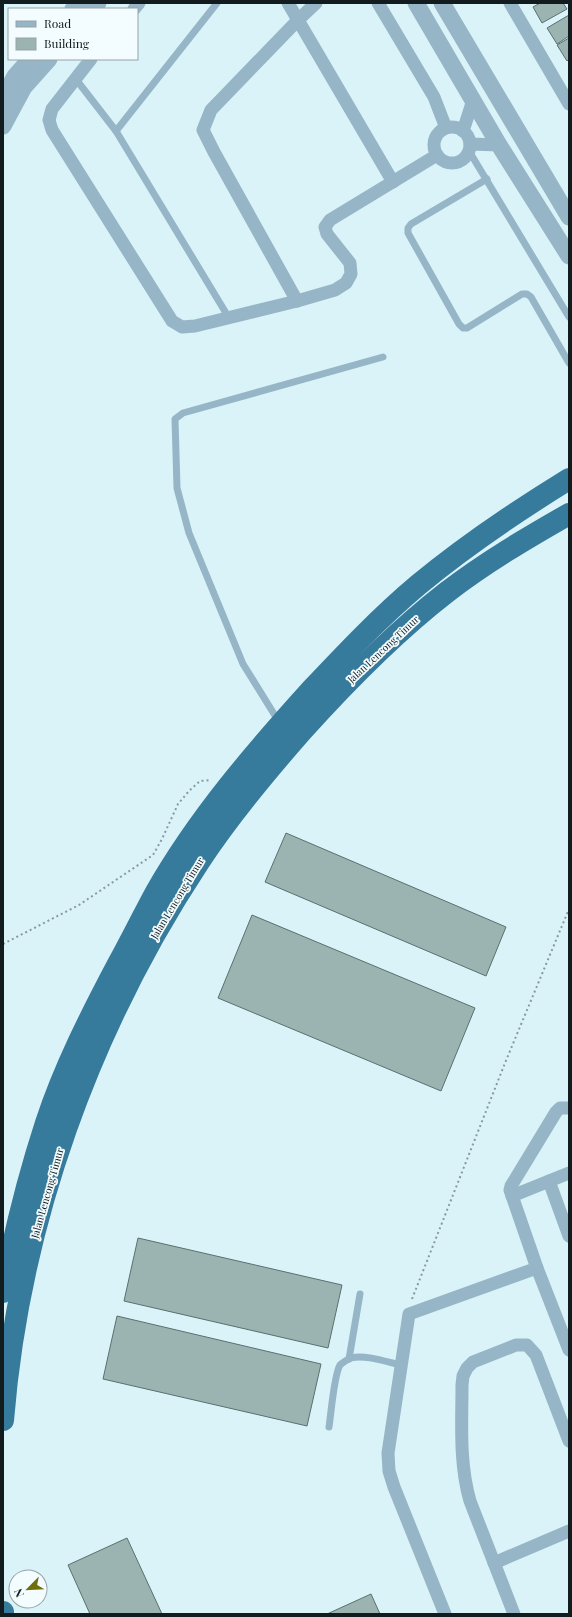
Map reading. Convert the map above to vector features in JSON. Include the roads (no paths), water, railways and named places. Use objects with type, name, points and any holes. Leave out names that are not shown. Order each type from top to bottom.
[{"type":"highway","name":"Jalan Lencong Timur","points":[[3,1292],[29,1179],[47,1121],[65,1074],[108,983],[157,891],[210,810],[281,724],[362,636],[419,584],[528,504],[569,479]]},
{"type":"highway","points":[[505,552],[569,500]]},
{"type":"highway","name":"Jalan Lencong Timur","points":[[3,1420],[9,1360],[20,1303],[40,1215],[57,1154],[72,1112],[105,1032],[153,938],[177,896],[200,860],[281,755],[342,687],[364,665],[423,612],[458,584],[505,552],[569,514]]},
{"type":"street","points":[[288,3],[393,182]]},
{"type":"street","points":[[297,301],[203,130],[211,110],[316,3]]},
{"type":"street","points":[[378,3],[434,97],[446,128]]},
{"type":"street","points":[[416,3],[499,144],[569,256]]},
{"type":"street","points":[[442,3],[569,217]]},
{"type":"street","points":[[510,3],[569,104]]},
{"type":"street","points":[[3,98],[15,76],[29,60]]},
{"type":"street","points":[[3,126],[24,87],[48,60]]},
{"type":"street","points":[[90,60],[52,109],[49,120],[52,130],[172,321],[182,327],[195,326],[297,301],[335,290],[346,283],[351,274],[350,263],[328,234],[325,227],[330,220],[437,155]]},
{"type":"street","points":[[464,131],[473,100]]},
{"type":"street","points":[[446,128],[456,128],[464,131],[469,139],[470,148],[466,156],[457,162],[446,162],[437,155],[434,145],[435,140],[441,131],[446,128]]},
{"type":"street","points":[[470,148],[499,144]]},
{"type":"street","points":[[569,1108],[560,1108],[556,1112],[511,1186],[512,1196],[537,1268],[569,1350]]},
{"type":"street","points":[[512,1196],[569,1173]]},
{"type":"street","points":[[548,1181],[569,1236]]},
{"type":"street","points":[[445,1614],[389,1472],[388,1453],[408,1314],[537,1268]]},
{"type":"street","points":[[514,1614],[464,1481],[462,1463],[462,1384],[463,1376],[467,1368],[473,1362],[516,1345],[527,1345],[536,1355],[569,1441]]},
{"type":"street","points":[[494,1563],[569,1531]]},
{"type":"lane","points":[[116,131],[217,3]]},
{"type":"lane","points":[[75,78],[116,131],[229,318]]},
{"type":"lane","points":[[470,148],[569,317]]},
{"type":"lane","points":[[487,179],[411,224],[408,228],[408,233],[459,324],[463,328],[467,328],[522,294],[527,294],[531,297],[569,363]]},
{"type":"lane","points":[[281,724],[243,664],[189,534],[177,488],[176,419],[183,413],[383,357]]},
{"type":"lane","points":[[349,1359],[360,1294]]},
{"type":"lane","points":[[329,1427],[340,1365],[349,1359],[356,1357],[400,1365]]}]
